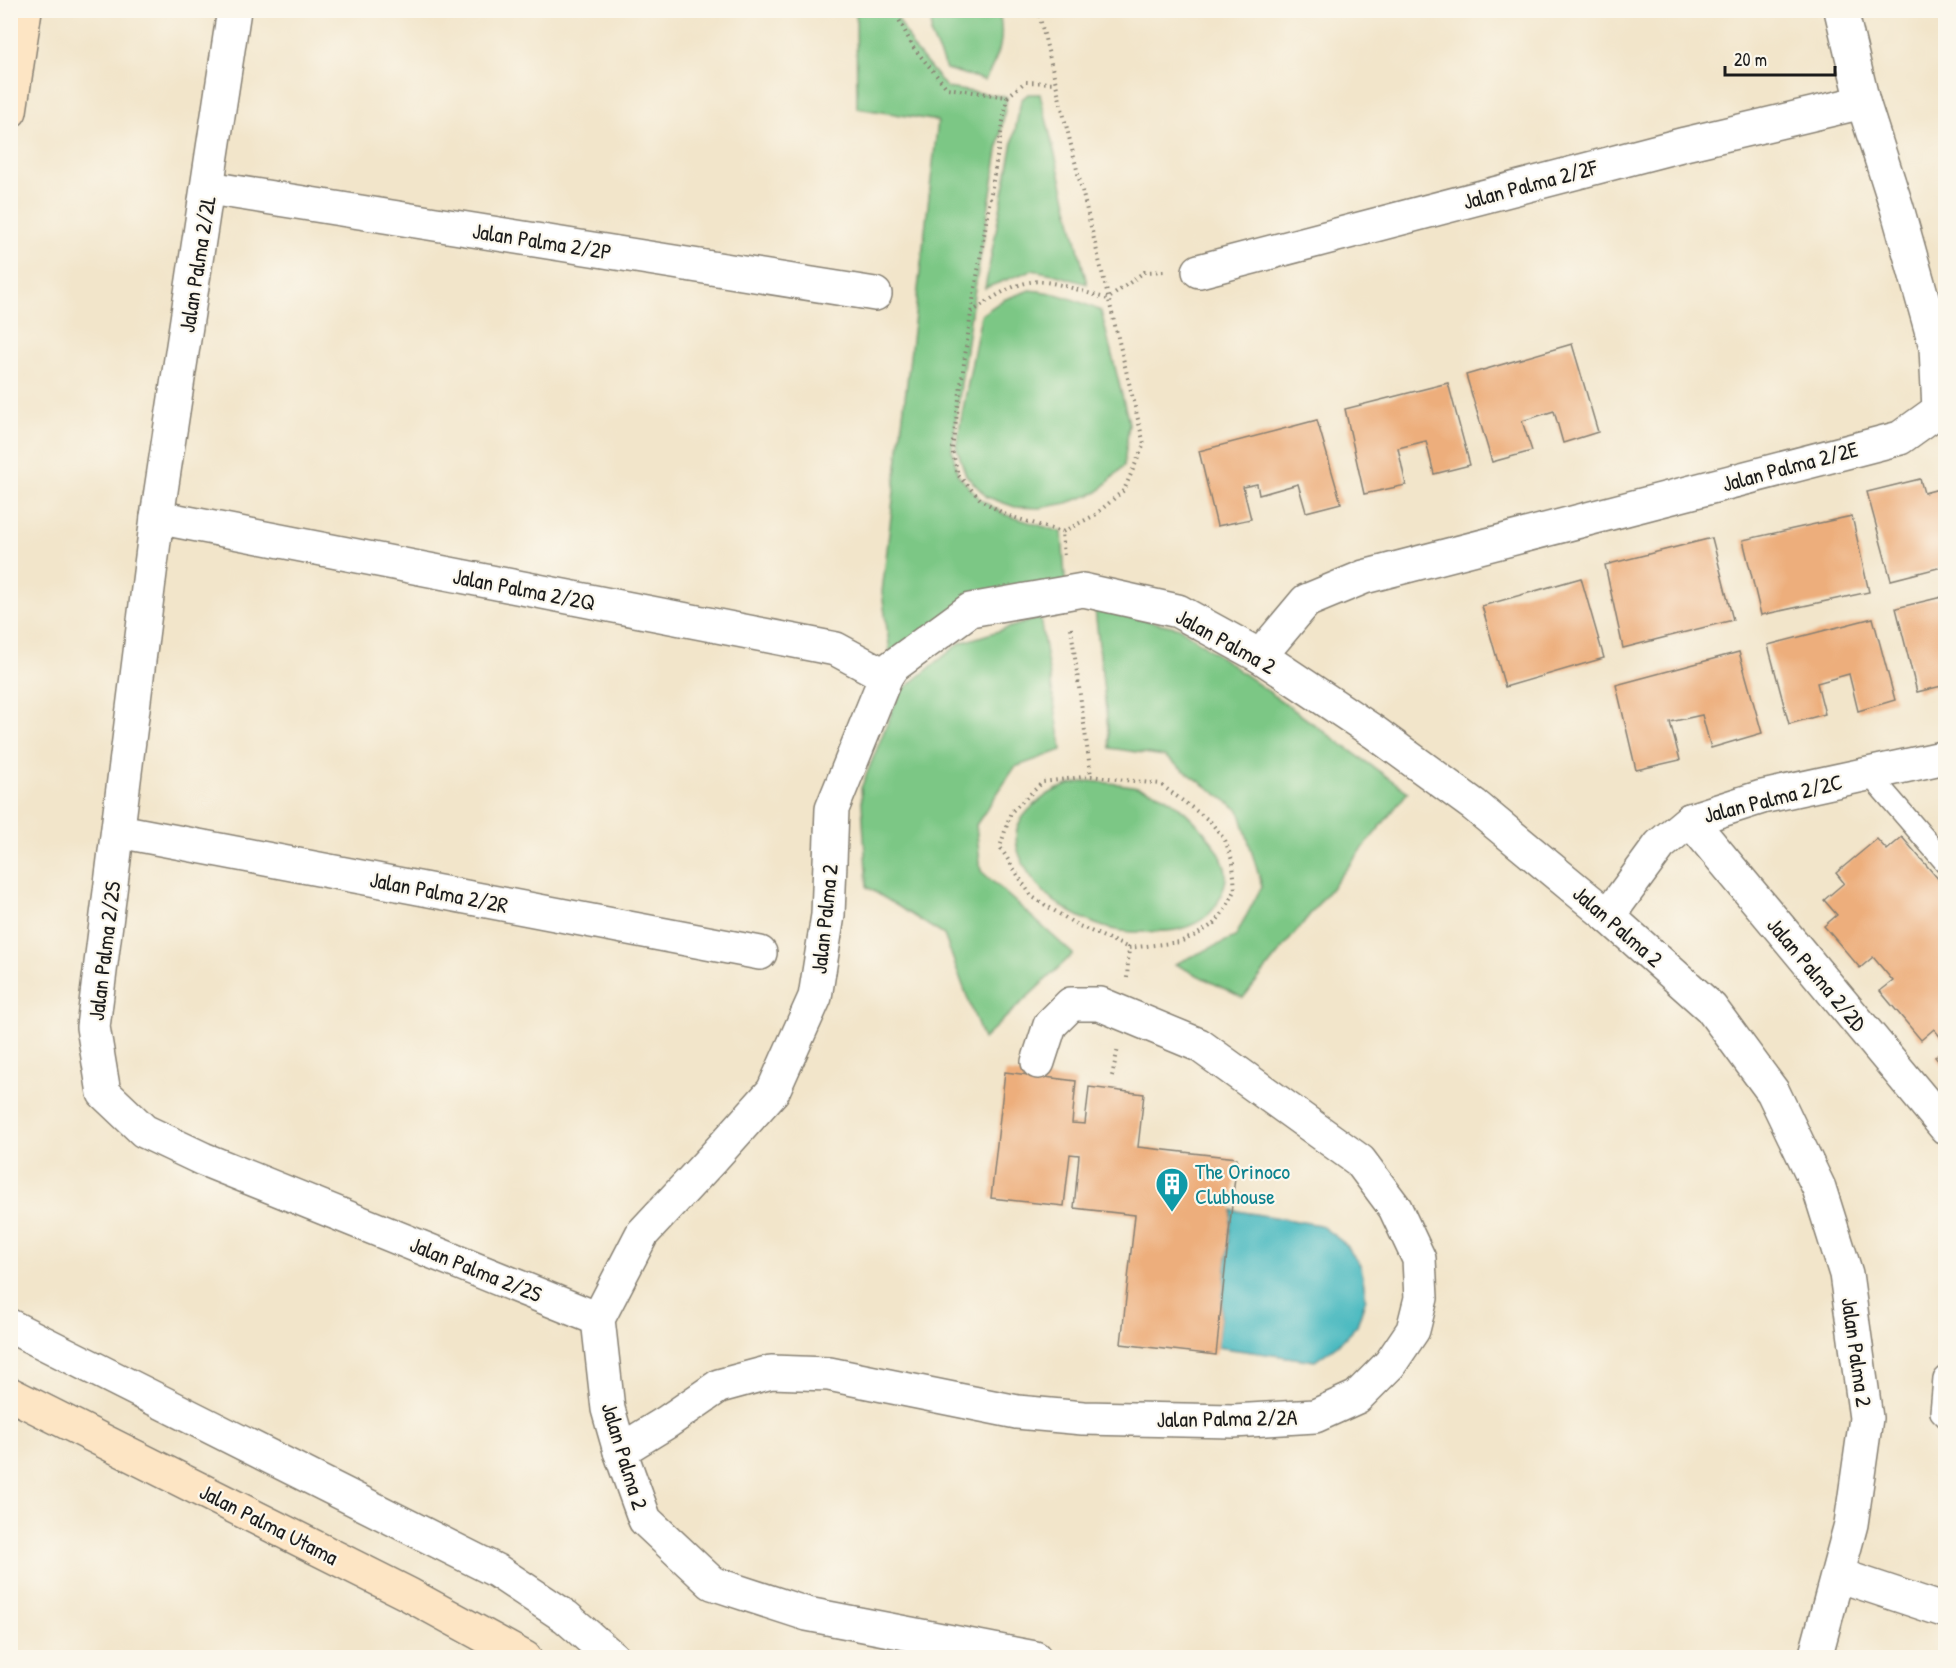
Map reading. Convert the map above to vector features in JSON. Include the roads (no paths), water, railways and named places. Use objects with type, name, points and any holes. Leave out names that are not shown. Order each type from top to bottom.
[{"type":"street","points":[[10,111],[25,10]]},
{"type":"street","name":"Jalan Palma 2/2L","points":[[157,517],[209,188],[234,10]]},
{"type":"street","name":"Jalan Palma 2/2E","points":[[1260,656],[1306,601],[1364,577],[1900,438],[1939,410],[1936,346],[1897,208],[1863,102],[1841,10]]},
{"type":"street","name":"Jalan Palma 2/2F","points":[[1199,271],[1685,144],[1863,102]]},
{"type":"street","name":"Jalan Palma 2/2P","points":[[209,188],[875,294]]},
{"type":"street","name":"Jalan Palma 2/2Q","points":[[157,517],[836,650],[886,676]]},
{"type":"street","name":"Jalan Palma 2/2S","points":[[157,517],[93,1027],[104,1093],[144,1131],[203,1159],[598,1319]]},
{"type":"street","name":"Jalan Palma 2","points":[[1035,1658],[807,1614],[712,1583],[645,1520],[620,1451],[608,1408],[598,1319],[642,1234],[773,1091],[811,1007],[815,997],[828,915],[832,809],[886,676],[892,667],[970,610],[1083,590],[1178,611],[1260,656],[1374,732],[1474,805],[1608,916],[1710,1008],[1773,1092],[1819,1188],[1846,1274],[1866,1418],[1851,1524],[1815,1658]]},
{"type":"street","name":"Jalan Palma 2/2C","points":[[1608,916],[1660,845],[1690,820],[1762,797],[1946,757]]},
{"type":"street","name":"Jalan Palma 2/2D","points":[[1690,820],[1946,1128]]},
{"type":"street","name":"Jalan Palma 2/2R","points":[[119,831],[760,953]]},
{"type":"street","name":"Jalan Palma 2/2A","points":[[620,1451],[719,1386],[771,1372],[829,1374],[1017,1412],[1083,1418],[1233,1421],[1315,1416],[1357,1397],[1390,1364],[1413,1330],[1420,1298],[1419,1259],[1395,1208],[1360,1161],[1208,1052],[1100,1004],[1071,1004],[1050,1025],[1038,1062]]},
{"type":"street","points":[[10,1326],[497,1571],[566,1617],[613,1658]]},
{"type":"street","name":"Jalan Palma Utama","points":[[10,1394],[408,1594],[525,1658]]},
{"type":"street","points":[[1838,1575],[1946,1611]]},
{"type":"lane","points":[[1869,774],[1946,863]]},
{"type":"lane","points":[[1946,1377],[1944,1378],[1941,1412],[1946,1418]]},
{"type":"water","points":[[1232,1210],[1320,1225],[1344,1243],[1361,1266],[1366,1298],[1357,1325],[1339,1344],[1315,1361],[1217,1347]]},
{"type":"place","name":"The Orinoco Clubhouse","points":[[1172,1213]]}]
